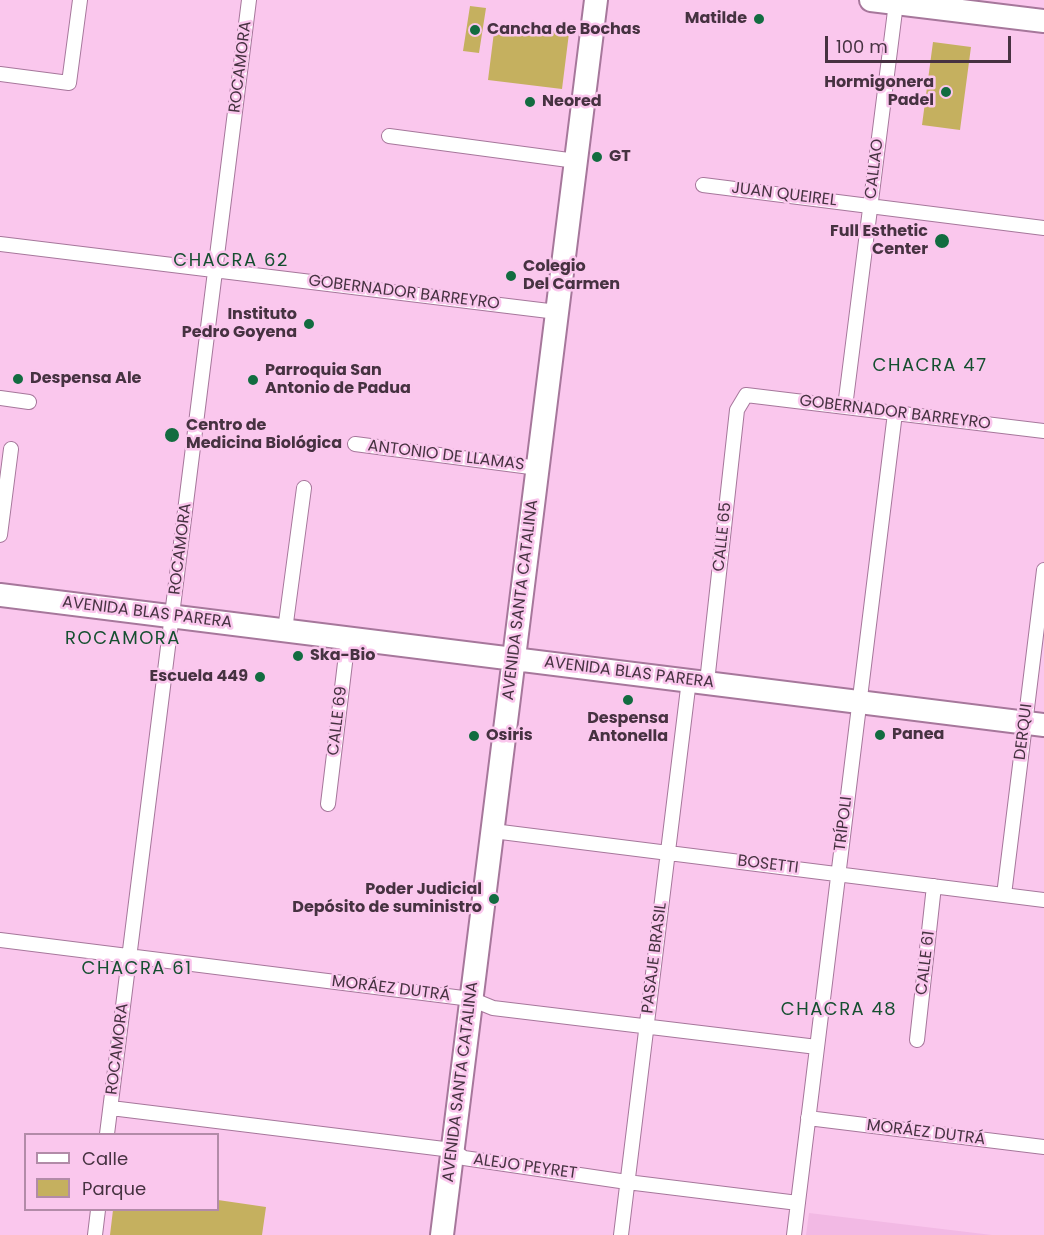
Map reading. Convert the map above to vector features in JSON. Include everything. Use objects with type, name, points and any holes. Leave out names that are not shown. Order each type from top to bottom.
[{"type":"main road","name":"AVENIDA SANTA CATALINA","points":[[442,1235],[596,0]]},
{"type":"main road","points":[[871,0],[1044,21]]},
{"type":"main road","name":"AVENIDA BLAS PARERA","points":[[0,595],[1035,723]]},
{"type":"street","points":[[0,74],[69,83],[80,0]]},
{"type":"street","name":"ROCAMORA","points":[[107,1133],[249,0]]},
{"type":"street","name":"CALLAO","points":[[845,407],[896,3]]},
{"type":"street","points":[[389,136],[576,161]]},
{"type":"street","name":"JUAN QUEIREL","points":[[704,185],[1044,228]]},
{"type":"street","name":"GOBERNADOR BARREYRO","points":[[0,244],[557,312]]},
{"type":"street","name":"GOBERNADOR BARREYRO","points":[[746,395],[1044,431]]},
{"type":"street","name":"CALLE 65","points":[[698,681],[737,410],[746,395]]},
{"type":"street","points":[[0,398],[29,402]]},
{"type":"street","name":"TRÍPOLI","points":[[794,1235],[895,413]]},
{"type":"street","name":"ANTONIO DE LLAMAS","points":[[355,444],[538,468]]},
{"type":"street","points":[[0,535],[10,448]]},
{"type":"street","points":[[285,630],[304,488]]},
{"type":"street","name":"DERQUI","points":[[1004,895],[1035,723],[1044,570]]},
{"type":"street","name":"CALLE 69","points":[[328,804],[348,638]]},
{"type":"street","name":"PASAJE BRASIL","points":[[621,1235],[668,853],[698,681]]},
{"type":"street","name":"BOSETTI","points":[[493,831],[1044,900]]},
{"type":"street","name":"CALLE 61","points":[[917,1040],[934,886]]},
{"type":"street","name":"MORÁEZ DUTRÁ","points":[[0,940],[471,999],[493,1008],[817,1047]]},
{"type":"street","name":"ALEJO PEYRET","points":[[111,1108],[452,1150],[464,1158],[627,1182],[798,1203]]},
{"type":"street","name":"MORÁEZ DUTRÁ","points":[[808,1118],[1044,1147]]},
{"type":"street","points":[[95,1235],[98,1211]]},
{"type":"shaded area","points":[[809,1213],[992,1235],[806,1235]]},
{"type":"green space","name":"Cancha de Bochas","points":[[470,6],[486,8],[479,53],[463,51]]},
{"type":"green space","points":[[495,24],[569,33],[562,89],[488,80]]},
{"type":"green space","name":"Hormigonera Padel","points":[[933,42],[971,47],[960,130],[922,125]]},
{"type":"green space","points":[[219,1200],[266,1207],[262,1235],[110,1235],[113,1211],[219,1211]]},
{"type":"place","name":"Matilde","points":[[759,19]]},
{"type":"place","name":"Cancha de Bochas","points":[[475,30]]},
{"type":"place","name":"Hormigonera Padel","points":[[946,92]]},
{"type":"place","name":"Neored","points":[[530,102]]},
{"type":"place","name":"GT","points":[[597,157]]},
{"type":"place","name":"Full Esthetic Center","points":[[942,241]]},
{"type":"place","name":"Colegio Del Carmen","points":[[511,276]]},
{"type":"place","name":"Instituto Pedro Goyena","points":[[309,324]]},
{"type":"place","name":"Despensa Ale","points":[[18,379]]},
{"type":"place","name":"Parroquia San Antonio de Padua","points":[[253,380]]},
{"type":"place","name":"Centro de Medicina Biológica","points":[[172,435]]},
{"type":"place","name":"Ska-Bio","points":[[298,656]]},
{"type":"place","name":"Escuela 449","points":[[260,677]]},
{"type":"place","name":"Despensa Antonella","points":[[628,700]]},
{"type":"place","name":"Panea","points":[[880,735]]},
{"type":"place","name":"Osiris","points":[[474,736]]},
{"type":"place","name":"Poder Judicial Depósito de suministro","points":[[494,899]]},
{"type":"district","name":"CHACRA 62","points":[[231,261]]},
{"type":"district","name":"CHACRA 47","points":[[930,366]]},
{"type":"district","name":"ROCAMORA","points":[[123,639]]},
{"type":"district","name":"CHACRA 61","points":[[137,969]]},
{"type":"district","name":"CHACRA 48","points":[[839,1010]]}]
